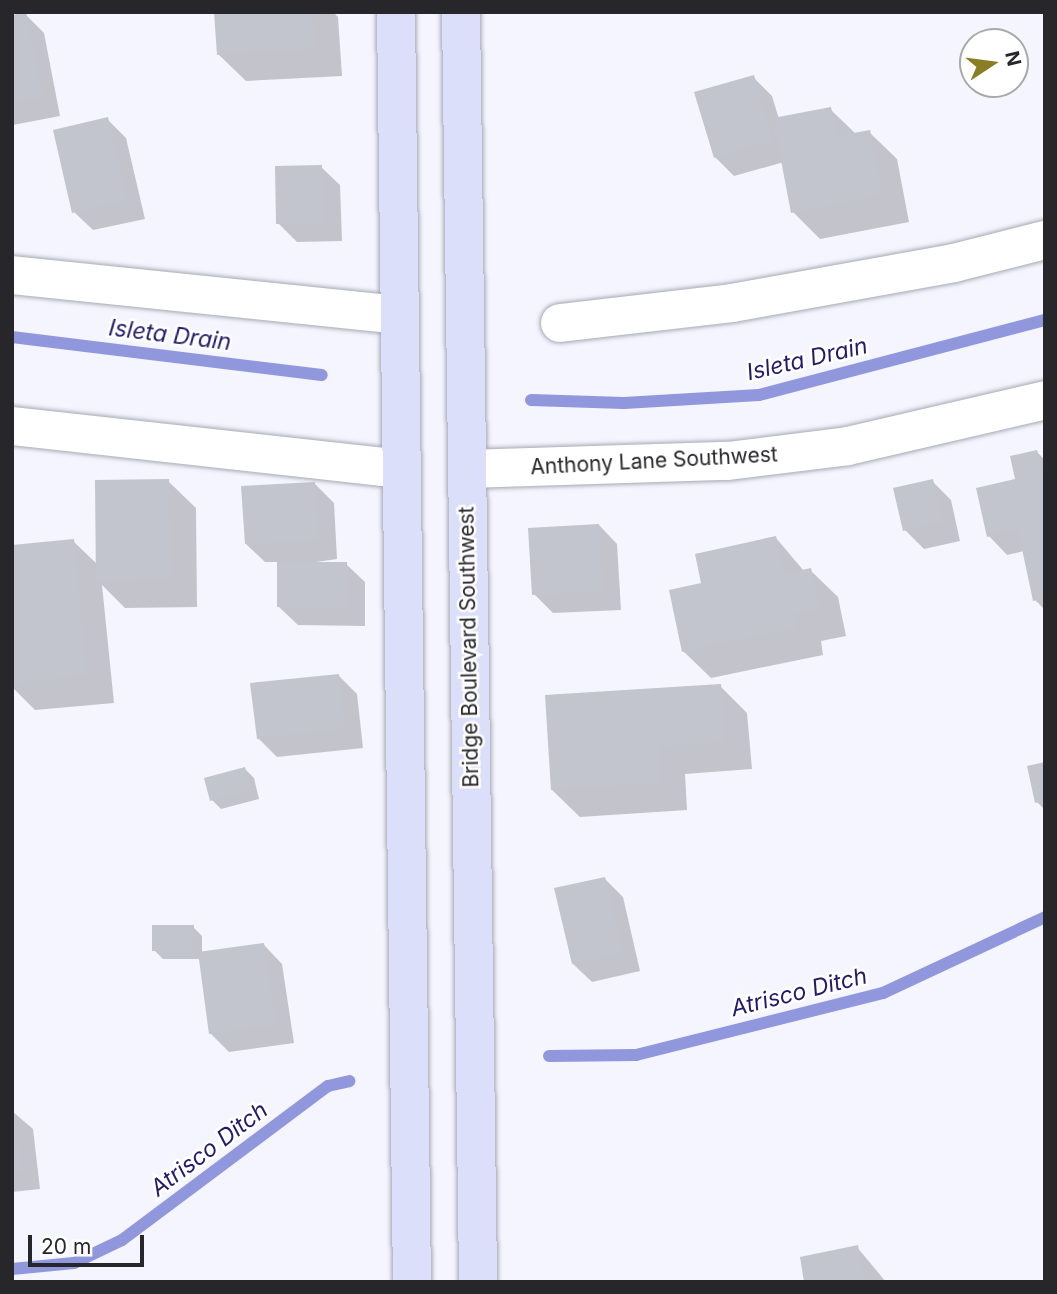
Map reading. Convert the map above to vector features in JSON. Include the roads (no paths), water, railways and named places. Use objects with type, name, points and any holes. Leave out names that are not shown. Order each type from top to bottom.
[{"type":"main road","points":[[396,12],[412,1282]]},
{"type":"main road","name":"Bridge Boulevard Southwest","points":[[461,12],[478,1282]]},
{"type":"street","points":[[560,323],[732,303],[954,263],[1045,240]]},
{"type":"street","points":[[12,275],[399,315]]},
{"type":"street","name":"Anthony Lane Southwest","points":[[467,469],[728,461],[848,446],[1045,400]]},
{"type":"street","points":[[12,426],[401,468]]},
{"type":"waterway","name":"Isleta Drain","points":[[531,400],[624,403],[759,395],[1045,320]]},
{"type":"waterway","name":"Isleta Drain","points":[[12,337],[322,375]]},
{"type":"waterway","name":"Atrisco Ditch","points":[[549,1056],[636,1055],[883,993],[1045,917]]},
{"type":"waterway","name":"Atrisco Ditch","points":[[12,1269],[74,1263],[122,1240],[328,1086],[349,1081]]}]
